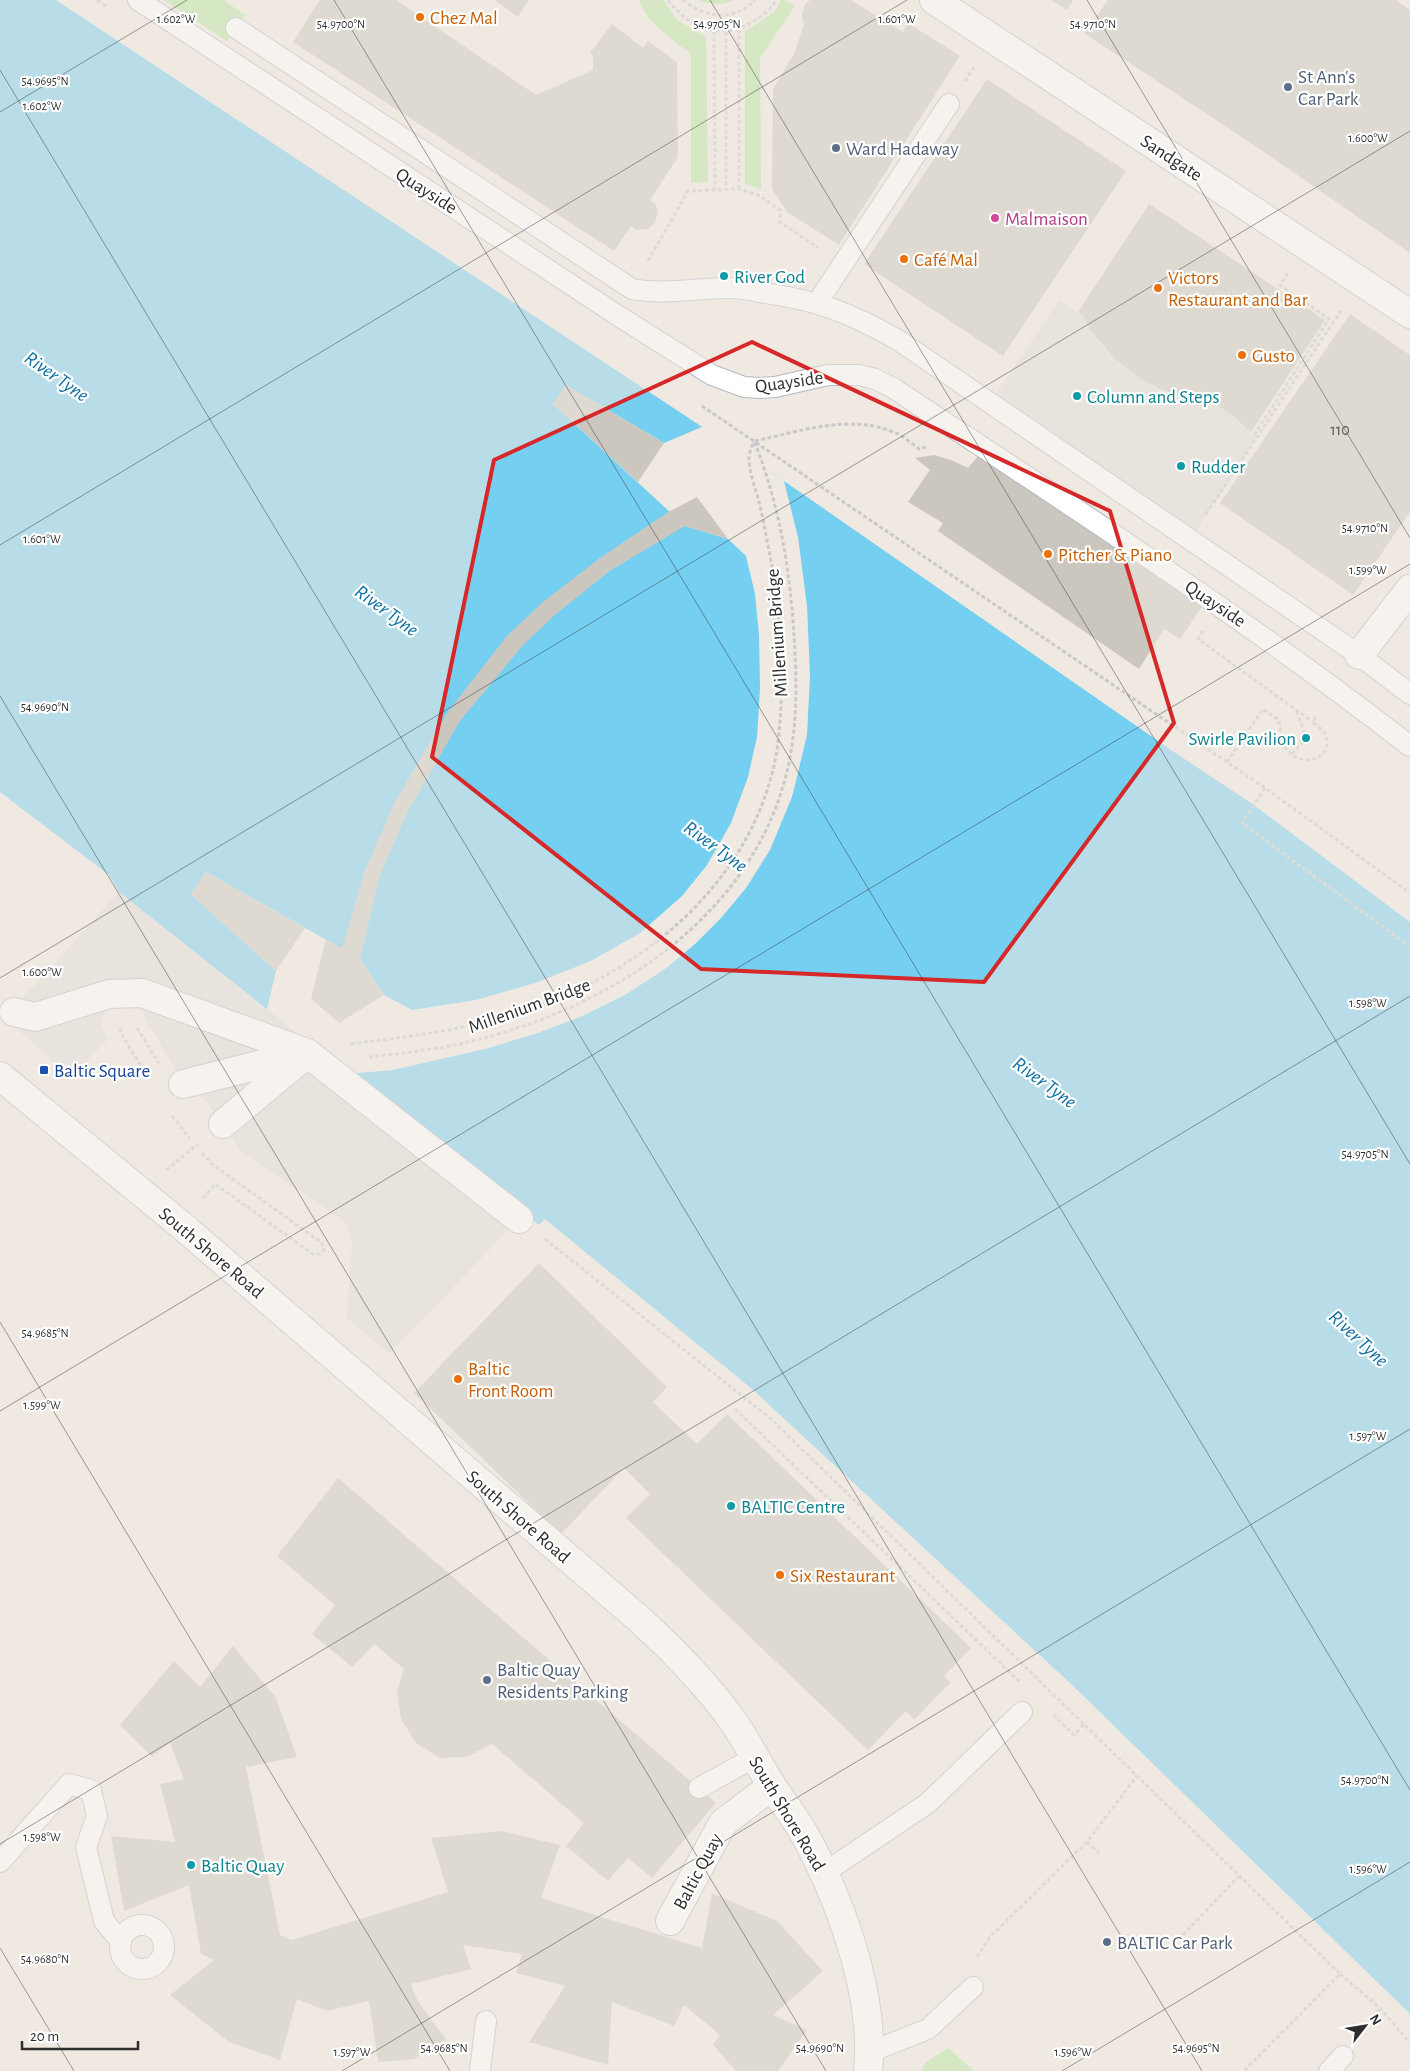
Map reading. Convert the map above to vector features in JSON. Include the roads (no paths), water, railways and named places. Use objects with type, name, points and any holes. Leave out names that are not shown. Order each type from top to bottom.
[{"type":"street","name":"Sandgate","points":[[934,0],[1410,314]]},
{"type":"street","points":[[1359,654],[1410,588]]},
{"type":"street","points":[[7,1006],[35,1017],[109,994],[142,993],[311,1051],[519,1219]]},
{"type":"street","points":[[183,1084],[311,1051]]},
{"type":"street","points":[[222,1124],[311,1051]]},
{"type":"street","name":"South Shore Road","points":[[0,1076],[181,1225],[638,1618],[680,1657],[734,1723],[772,1786],[801,1829],[824,1873],[846,1926],[862,1983],[869,2061]]},
{"type":"street","name":"Baltic Quay","points":[[670,1921],[723,1822],[772,1786]]},
{"type":"lane","name":"Quayside","points":[[138,0],[700,369],[727,382],[744,387],[775,387],[828,375],[859,374],[893,388],[1220,605],[1335,688],[1410,746]]},
{"type":"lane","name":"Quayside","points":[[236,28],[632,289],[653,291],[730,288],[817,303],[842,311],[898,340],[1359,654],[1410,694]]},
{"type":"lane","points":[[817,303],[949,104]]},
{"type":"lane","points":[[824,1873],[928,1803],[1022,1712]]},
{"type":"lane","points":[[699,1788],[755,1757]]},
{"type":"lane","points":[[0,1862],[69,1784],[91,1790],[97,1816],[86,1848],[104,1921],[121,1942]]},
{"type":"lane","points":[[869,2061],[928,2029],[973,1987]]},
{"type":"lane","points":[[480,2071],[486,2021]]},
{"type":"lane","points":[[1328,2071],[1343,2056]]},
{"type":"water","name":"River Tyne","points":[[0,0],[56,0],[784,481],[1174,752],[1254,805],[1410,922],[1410,2014],[1071,1684],[752,1389],[545,1219],[539,1225],[119,892],[109,875],[0,792]]},
{"type":"place","name":"Chez Mal","points":[[420,17]]},
{"type":"place","name":"St Ann's Car Park","points":[[1288,87]]},
{"type":"place","name":"Ward Hadaway","points":[[836,148]]},
{"type":"place","name":"Malmaison","points":[[995,218]]},
{"type":"place","name":"Café Mal","points":[[904,259]]},
{"type":"place","name":"River God","points":[[724,276]]},
{"type":"place","name":"Victors Restaurant and Bar","points":[[1158,288]]},
{"type":"place","name":"Gusto","points":[[1242,355]]},
{"type":"place","name":"Column and Steps","points":[[1077,396]]},
{"type":"place","name":"Rudder","points":[[1181,466]]},
{"type":"place","name":"Pitcher & Piano","points":[[1048,554]]},
{"type":"place","name":"Swirle Pavilion","points":[[1306,738]]},
{"type":"place","name":"Baltic Square","points":[[44,1070]]},
{"type":"place","name":"Baltic Front Room","points":[[458,1379]]},
{"type":"place","name":"BALTIC Centre","points":[[731,1506]]},
{"type":"place","name":"Six Restaurant","points":[[780,1575]]},
{"type":"place","name":"Baltic Quay Residents Parking","points":[[487,1680]]},
{"type":"place","name":"Baltic Quay","points":[[191,1865]]},
{"type":"place","name":"BALTIC Car Park","points":[[1107,1942]]}]
